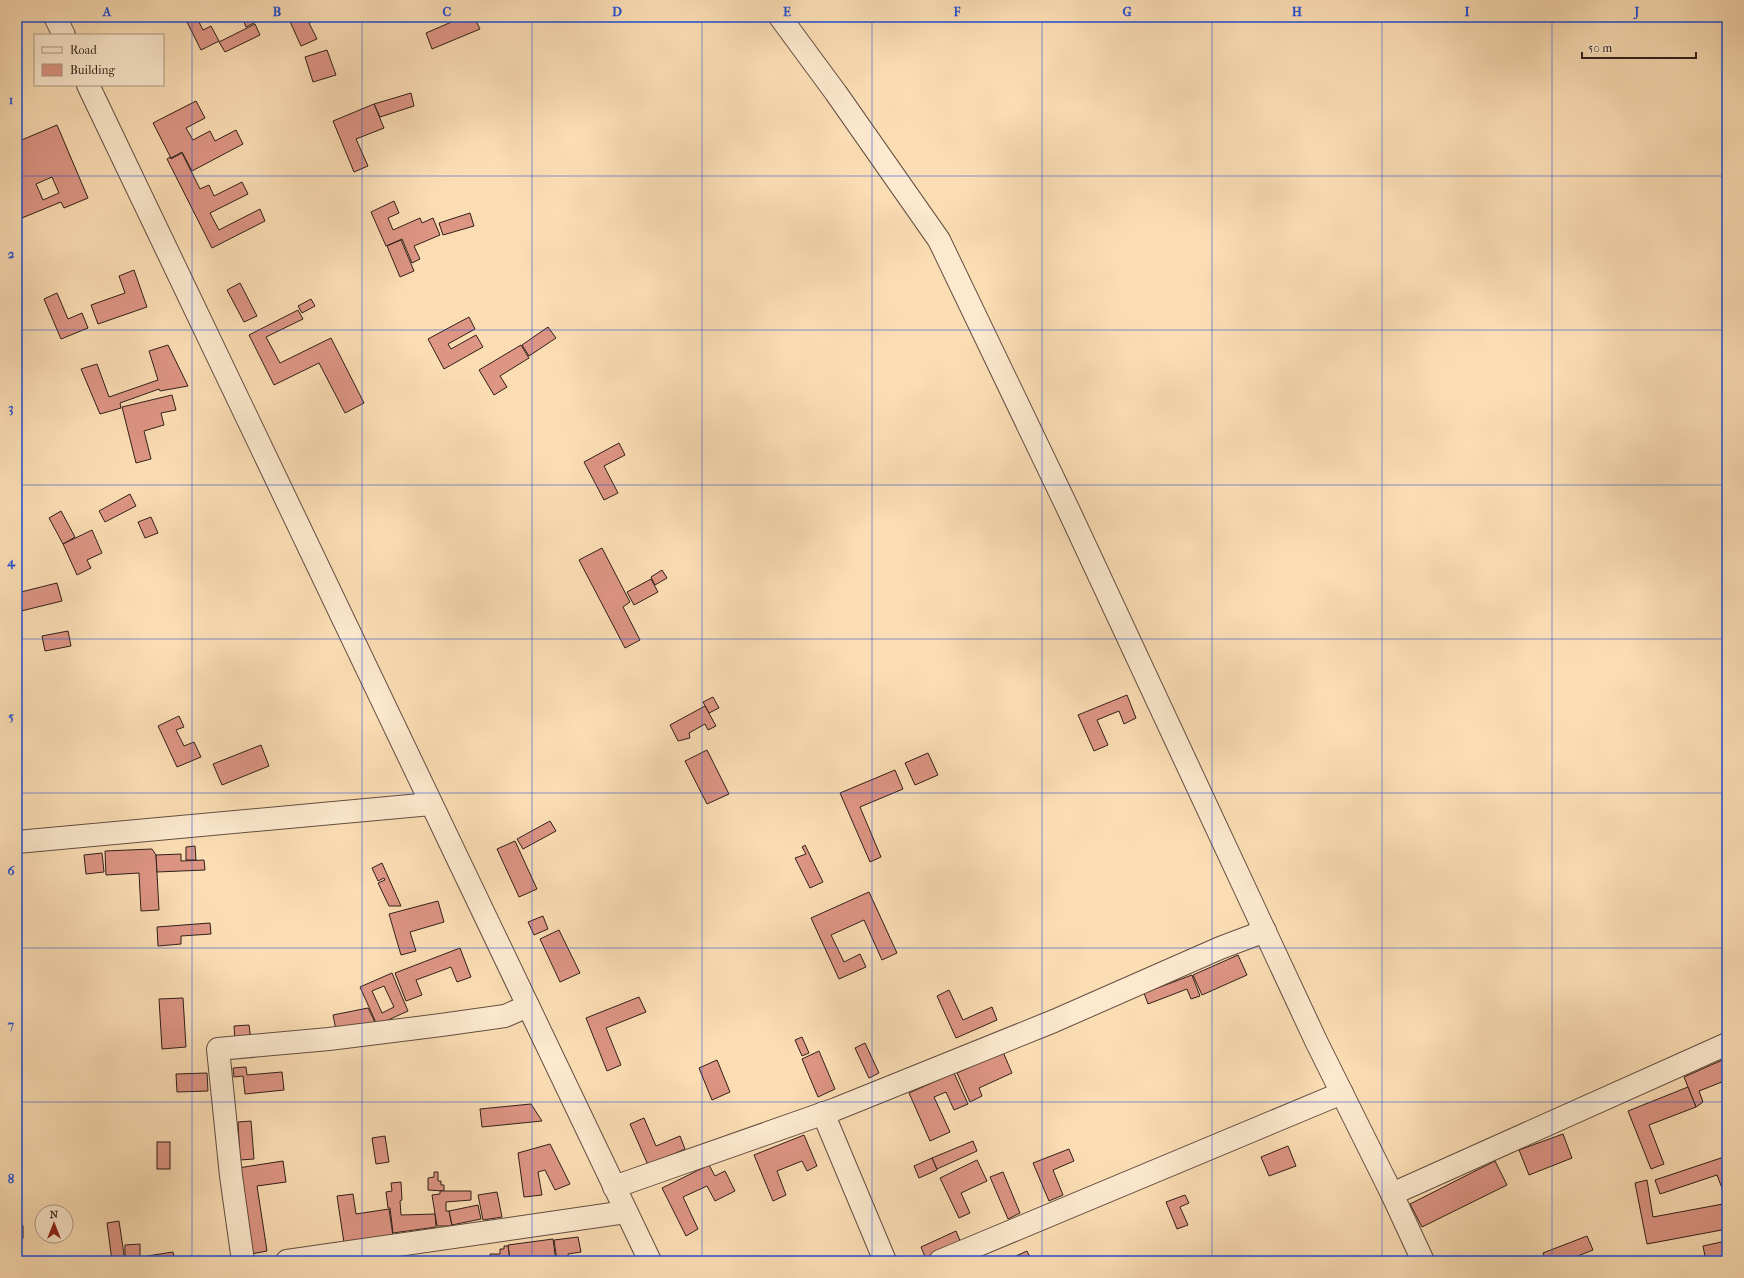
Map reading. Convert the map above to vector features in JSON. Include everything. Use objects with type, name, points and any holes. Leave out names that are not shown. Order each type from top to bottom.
[{"type":"street","points":[[55,17],[64,34]]},
{"type":"street","points":[[780,17],[939,240],[1072,519],[1265,931],[1423,1261]]},
{"type":"street","points":[[88,86],[650,1261]]},
{"type":"street","points":[[17,842],[431,804]]},
{"type":"street","points":[[614,1187],[823,1114],[1047,1024],[1220,948],[1265,931]]},
{"type":"street","points":[[243,1261],[231,1176],[218,1049],[329,1039],[441,1025],[505,1016],[528,1006]]},
{"type":"street","points":[[1392,1194],[1727,1044]]},
{"type":"street","points":[[940,1261],[1342,1093]]},
{"type":"street","points":[[823,1114],[885,1261]]},
{"type":"street","points":[[287,1261],[626,1212]]},
{"type":"building","points":[[242,17],[256,17],[258,21],[246,27]]},
{"type":"building","points":[[288,17],[322,17],[309,23],[317,39],[301,46]]},
{"type":"building","points":[[463,17],[474,17],[480,29],[432,49],[426,33]]},
{"type":"building","points":[[197,18],[203,30],[211,26],[219,41],[201,50],[187,22]]},
{"type":"building","points":[[255,24],[260,35],[225,52],[219,42]]},
{"type":"building","points":[[327,50],[336,75],[313,82],[305,57]]},
{"type":"building","points":[[411,93],[414,106],[380,117],[374,104]]},
{"type":"building","points":[[196,101],[205,118],[186,128],[193,140],[210,131],[215,141],[236,130],[243,144],[192,171],[182,152],[171,158],[153,123]]},
{"type":"building","points":[[374,104],[384,128],[356,139],[368,166],[354,172],[333,121]]},
{"type":"building","points":[[57,125],[88,198],[64,208],[61,202],[17,220],[17,142]],"holes":[[[52,177],[59,193],[43,200],[36,184]]]},
{"type":"building","points":[[182,153],[200,189],[209,185],[214,196],[242,182],[248,194],[210,213],[219,230],[260,209],[265,221],[212,248],[167,159],[170,157],[171,159]]},
{"type":"building","points":[[394,201],[399,213],[388,218],[393,230],[420,218],[422,223],[433,218],[440,235],[414,246],[420,259],[412,263],[402,239],[386,246],[371,212]]},
{"type":"building","points":[[470,213],[474,226],[443,235],[439,223]]},
{"type":"building","points":[[401,240],[414,271],[400,277],[387,246]]},
{"type":"building","points":[[134,270],[147,307],[98,324],[91,305],[125,293],[119,276]]},
{"type":"building","points":[[240,283],[257,316],[244,322],[227,290]]},
{"type":"building","points":[[57,293],[68,319],[82,313],[88,328],[61,339],[44,299]]},
{"type":"building","points":[[311,299],[315,306],[302,313],[298,306]]},
{"type":"building","points":[[298,310],[303,319],[266,337],[280,363],[331,338],[364,403],[345,413],[319,363],[274,385],[249,335]]},
{"type":"building","points":[[469,317],[475,329],[448,344],[451,349],[476,335],[483,347],[444,369],[428,339]]},
{"type":"building","points":[[548,327],[556,338],[529,356],[522,345]]},
{"type":"building","points":[[168,345],[188,386],[160,391],[159,389],[120,403],[121,408],[100,414],[81,369],[97,364],[109,397],[158,380],[149,351]]},
{"type":"building","points":[[521,345],[529,358],[500,376],[507,387],[494,395],[479,370]]},
{"type":"building","points":[[172,395],[176,410],[161,413],[164,425],[144,431],[151,459],[136,463],[122,407]]},
{"type":"building","points":[[619,443],[625,455],[604,466],[618,493],[604,500],[584,462]]},
{"type":"building","points":[[130,494],[136,506],[105,522],[99,511]]},
{"type":"building","points":[[61,511],[75,537],[63,544],[49,518]]},
{"type":"building","points":[[151,517],[158,533],[145,538],[138,522]]},
{"type":"building","points":[[92,530],[102,553],[87,560],[91,568],[77,575],[63,544]]},
{"type":"building","points":[[602,548],[630,602],[623,607],[640,640],[625,648],[579,560]]},
{"type":"building","points":[[662,570],[667,578],[655,585],[651,577]]},
{"type":"building","points":[[651,579],[658,592],[634,605],[627,592]]},
{"type":"building","points":[[57,583],[62,601],[17,612],[17,593]]},
{"type":"building","points":[[68,631],[71,646],[45,651],[42,636]]},
{"type":"building","points":[[1127,695],[1136,718],[1124,724],[1119,711],[1097,720],[1108,745],[1094,751],[1078,715]]},
{"type":"building","points":[[713,697],[719,708],[709,713],[703,702]]},
{"type":"building","points":[[705,706],[716,726],[708,730],[705,724],[689,733],[690,738],[678,741],[670,725]]},
{"type":"building","points":[[179,716],[184,727],[176,730],[184,746],[194,742],[201,757],[177,767],[158,726]]},
{"type":"building","points":[[261,745],[269,766],[222,785],[213,764]]},
{"type":"building","points":[[707,750],[729,794],[707,804],[685,761]]},
{"type":"building","points":[[928,753],[938,775],[915,785],[905,763]]},
{"type":"building","points":[[895,770],[903,789],[860,807],[881,857],[870,862],[840,793]]},
{"type":"building","points":[[550,821],[556,831],[523,849],[517,839]]},
{"type":"building","points":[[515,841],[537,889],[519,897],[497,849]]},
{"type":"building","points":[[805,845],[823,882],[810,888],[795,858],[806,854],[802,847]]},
{"type":"building","points":[[195,846],[196,860],[186,860],[186,847]]},
{"type":"building","points":[[152,849],[156,855],[159,910],[141,911],[139,873],[106,875],[105,851]]},
{"type":"building","points":[[102,853],[104,872],[86,874],[84,855]]},
{"type":"building","points":[[181,854],[181,861],[204,860],[205,870],[157,872],[156,855]]},
{"type":"building","points":[[382,863],[401,906],[389,906],[378,883],[385,880],[384,878],[378,881],[372,868]]},
{"type":"building","points":[[869,892],[897,953],[882,960],[864,920],[831,935],[844,962],[860,954],[866,967],[839,979],[811,918]]},
{"type":"building","points":[[438,901],[444,922],[410,932],[416,951],[401,955],[389,914]]},
{"type":"building","points":[[543,916],[548,929],[534,935],[528,922]]},
{"type":"building","points":[[210,923],[211,934],[181,936],[181,944],[158,946],[157,927]]},
{"type":"building","points":[[559,930],[580,973],[560,982],[540,939]]},
{"type":"building","points":[[460,948],[471,977],[457,982],[451,967],[416,980],[422,995],[406,1001],[395,973]]},
{"type":"building","points":[[1238,955],[1247,975],[1202,995],[1193,975]]},
{"type":"building","points":[[392,973],[408,1011],[377,1025],[360,987]],"holes":[[[384,986],[394,1007],[382,1013],[372,991]]]},
{"type":"building","points":[[1192,975],[1200,996],[1191,999],[1187,989],[1148,1004],[1144,993]]},
{"type":"building","points":[[949,990],[963,1020],[992,1007],[997,1020],[956,1038],[937,996]]},
{"type":"building","points":[[639,997],[646,1012],[606,1028],[621,1065],[607,1071],[586,1018]]},
{"type":"building","points":[[183,998],[186,1047],[162,1049],[159,999]]},
{"type":"building","points":[[368,1008],[375,1022],[336,1030],[333,1015]]},
{"type":"building","points":[[249,1025],[251,1040],[235,1041],[234,1026]]},
{"type":"building","points":[[802,1037],[809,1053],[802,1056],[795,1040]]},
{"type":"building","points":[[865,1043],[879,1073],[869,1078],[855,1048]]},
{"type":"building","points":[[819,1051],[835,1089],[818,1097],[802,1059]]},
{"type":"building","points":[[1003,1052],[1012,1073],[979,1088],[982,1096],[970,1102],[957,1073]]},
{"type":"building","points":[[1727,1058],[1727,1080],[1699,1091],[1703,1102],[1696,1107],[1684,1077]]},
{"type":"building","points":[[717,1060],[730,1092],[712,1100],[699,1068]]},
{"type":"building","points":[[246,1067],[247,1075],[282,1072],[284,1090],[245,1094],[243,1076],[234,1077],[233,1068]]},
{"type":"building","points":[[207,1073],[208,1091],[177,1092],[176,1074]]},
{"type":"building","points":[[954,1073],[968,1104],[954,1110],[946,1092],[934,1097],[950,1132],[930,1141],[909,1093]]},
{"type":"building","points":[[1688,1087],[1696,1107],[1649,1125],[1664,1164],[1651,1169],[1628,1111]]},
{"type":"building","points":[[531,1104],[542,1121],[482,1127],[480,1109]]},
{"type":"building","points":[[644,1118],[656,1146],[680,1136],[685,1149],[648,1165],[630,1124]]},
{"type":"building","points":[[251,1121],[254,1159],[240,1160],[238,1122]]},
{"type":"building","points":[[1563,1134],[1572,1158],[1529,1175],[1519,1150]]},
{"type":"building","points":[[804,1135],[817,1166],[807,1171],[802,1161],[777,1171],[786,1195],[773,1201],[754,1155]]},
{"type":"building","points":[[385,1136],[389,1162],[376,1164],[372,1138]]},
{"type":"building","points":[[973,1141],[977,1151],[937,1169],[932,1158]]},
{"type":"building","points":[[157,1142],[170,1142],[170,1169],[157,1169]]},
{"type":"building","points":[[550,1144],[570,1184],[555,1190],[545,1170],[538,1172],[542,1195],[524,1197],[518,1153]]},
{"type":"building","points":[[1288,1146],[1296,1166],[1269,1176],[1261,1157]]},
{"type":"building","points":[[1069,1149],[1074,1161],[1053,1170],[1063,1195],[1049,1201],[1033,1163]]},
{"type":"building","points":[[1724,1157],[1727,1166],[1727,1201],[1717,1175],[1660,1194],[1655,1180]]},
{"type":"building","points":[[932,1158],[937,1170],[919,1178],[914,1166]]},
{"type":"building","points":[[977,1160],[987,1181],[961,1193],[970,1213],[959,1218],[940,1178]]},
{"type":"building","points":[[283,1161],[286,1182],[257,1186],[267,1251],[251,1254],[238,1168]]},
{"type":"building","points":[[1495,1161],[1507,1185],[1422,1227],[1410,1204]]},
{"type":"building","points":[[709,1165],[715,1176],[725,1171],[735,1191],[715,1201],[707,1186],[683,1197],[698,1229],[686,1236],[662,1188]]},
{"type":"building","points":[[434,1172],[438,1172],[438,1181],[441,1181],[441,1185],[444,1185],[444,1191],[428,1190],[428,1178],[434,1177]]},
{"type":"building","points":[[1003,1172],[1020,1213],[1008,1219],[990,1177]]},
{"type":"building","points":[[1647,1180],[1653,1217],[1723,1204],[1727,1229],[1647,1244],[1635,1183]]},
{"type":"building","points":[[401,1182],[401,1215],[435,1214],[436,1227],[393,1233],[390,1208],[388,1208],[386,1192],[392,1191],[391,1183]]},
{"type":"building","points":[[440,1191],[471,1191],[471,1200],[446,1202],[446,1211],[449,1211],[452,1226],[437,1226],[432,1195],[440,1194]]},
{"type":"building","points":[[497,1192],[502,1217],[483,1220],[478,1195]]},
{"type":"building","points":[[353,1194],[356,1214],[389,1209],[393,1236],[344,1243],[337,1196]]},
{"type":"building","points":[[1185,1195],[1189,1203],[1180,1207],[1188,1225],[1177,1229],[1166,1202]]},
{"type":"building","points":[[478,1205],[481,1219],[452,1225],[449,1211]]},
{"type":"building","points":[[119,1221],[125,1261],[112,1261],[107,1223]]},
{"type":"building","points":[[17,1226],[23,1226],[23,1238],[17,1238]]},
{"type":"building","points":[[956,1231],[961,1243],[926,1259],[921,1247]]},
{"type":"building","points":[[1587,1236],[1593,1250],[1565,1261],[1546,1261],[1543,1253]]},
{"type":"building","points":[[578,1237],[581,1252],[568,1254],[569,1261],[557,1261],[554,1240]]},
{"type":"building","points":[[553,1239],[556,1261],[510,1261],[508,1245]]},
{"type":"building","points":[[1726,1241],[1727,1260],[1706,1261],[1703,1246]]},
{"type":"building","points":[[140,1244],[140,1261],[125,1261],[125,1245]]},
{"type":"building","points":[[504,1246],[508,1246],[510,1261],[491,1261],[490,1254],[500,1254],[500,1249],[504,1249]]},
{"type":"building","points":[[1027,1251],[1032,1261],[1005,1261]]},
{"type":"building","points":[[173,1252],[175,1261],[148,1261],[147,1256]]},
{"type":"building","points":[[416,1258],[417,1261],[402,1261]]},
{"type":"building","points":[[488,1258],[488,1261],[463,1261],[463,1259]]}]
